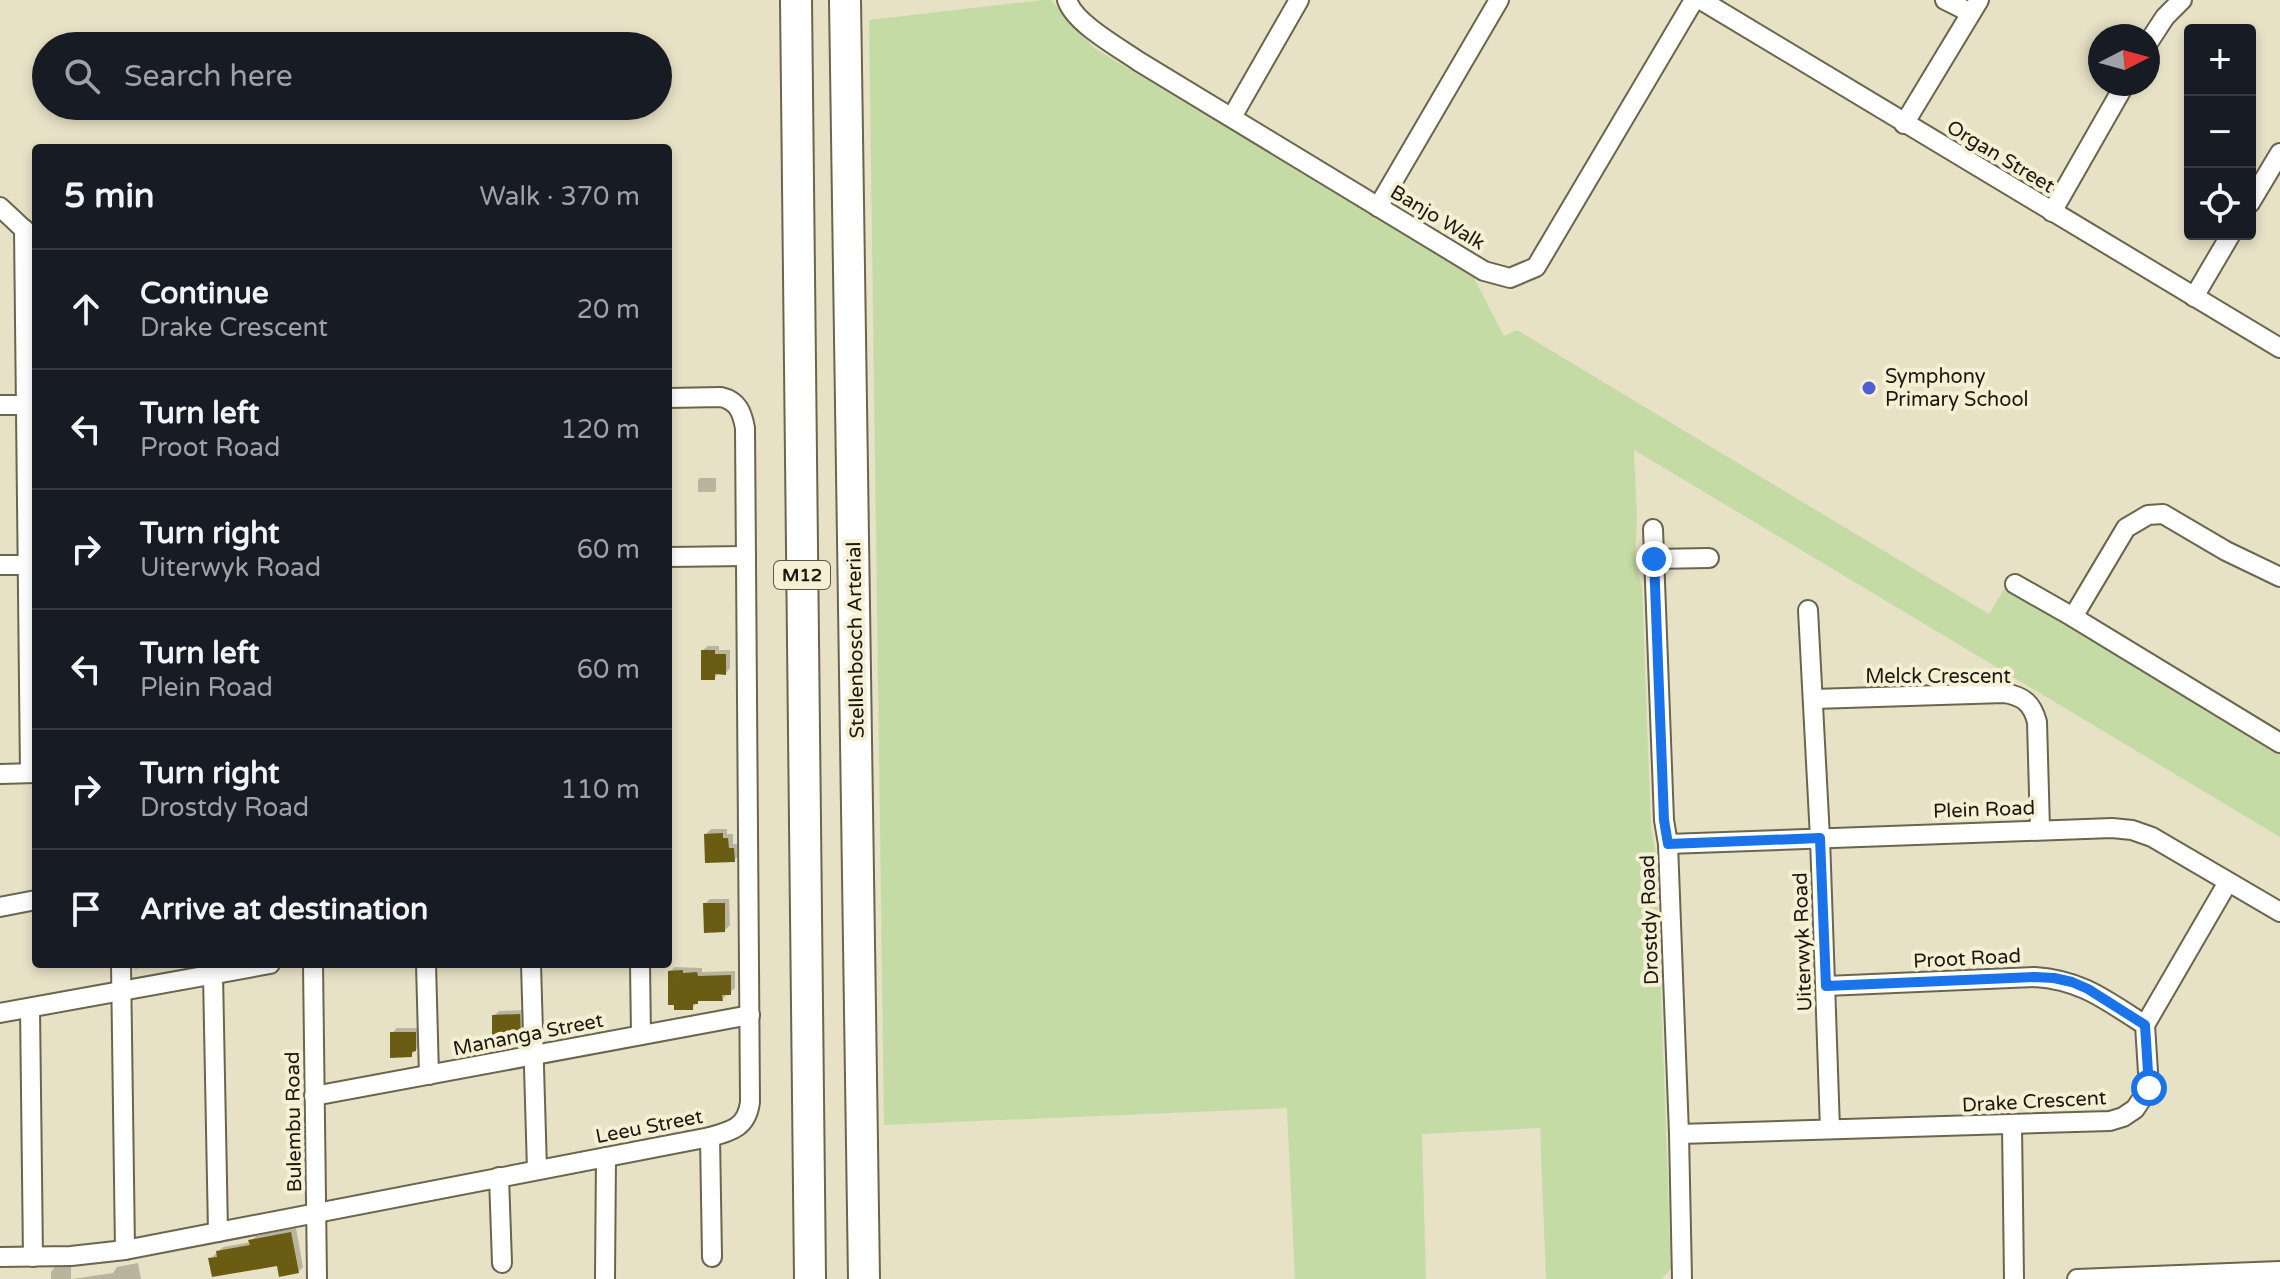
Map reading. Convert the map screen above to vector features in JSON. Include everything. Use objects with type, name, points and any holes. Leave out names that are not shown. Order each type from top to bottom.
[{"type":"main road","name":"M12","points":[[796,0],[810,1279]]},
{"type":"main road","name":"Stellenbosch Arterial","points":[[845,0],[864,1279]]},
{"type":"street","name":"Banjo Walk","points":[[1067,0],[1070,10],[1087,25],[1138,61],[1484,271],[1510,278],[1536,267],[1694,0]]},
{"type":"street","points":[[1232,117],[1299,0]]},
{"type":"street","points":[[1378,207],[1499,0]]},
{"type":"street","name":"Organ Street","points":[[1701,0],[2280,348]]},
{"type":"street","points":[[1904,124],[1975,6],[1945,0]]},
{"type":"street","points":[[2160,25],[2182,0]]},
{"type":"street","points":[[2052,212],[2118,96]]},
{"type":"street","points":[[2256,193],[2280,153]]},
{"type":"street","points":[[0,207],[30,235],[32,405],[32,565],[0,565]]},
{"type":"street","points":[[2194,297],[2227,240]]},
{"type":"street","name":"Leeu Street","points":[[0,1257],[85,1256],[125,1250],[710,1137],[734,1130],[745,1120],[749,1111],[750,1015],[745,428],[743,414],[730,399],[672,398]]},
{"type":"street","points":[[0,405],[32,405]]},
{"type":"street","points":[[2073,617],[2126,528],[2148,515],[2163,514],[2226,551],[2279,575]]},
{"type":"street","name":"Drostdy Road","points":[[1653,529],[1664,820],[1668,844],[1682,1279]]},
{"type":"street","points":[[672,557],[746,556]]},
{"type":"street","points":[[1654,559],[1709,558]]},
{"type":"street","points":[[2015,584],[2280,743]]},
{"type":"street","name":"Uiterwyk Road","points":[[1808,610],[1830,1129]]},
{"type":"street","name":"Melck Crescent","points":[[1814,699],[2004,693],[2027,700],[2037,722],[2040,829]]},
{"type":"street","points":[[0,774],[32,773]]},
{"type":"street","name":"Plein Road","points":[[1668,844],[2040,829],[2132,830],[2152,837],[2280,912]]},
{"type":"street","points":[[2145,1025],[2228,882]]},
{"type":"street","points":[[0,907],[32,901]]},
{"type":"street","points":[[121,968],[125,1250]]},
{"type":"street","points":[[0,1013],[247,968]]},
{"type":"street","name":"Bulembu Road","points":[[313,968],[317,1279]]},
{"type":"street","points":[[426,968],[429,1075]]},
{"type":"street","points":[[531,968],[537,1170]]},
{"type":"street","points":[[640,968],[641,1035]]},
{"type":"street","points":[[213,974],[218,1232]]},
{"type":"street","name":"Proot Road","points":[[1826,986],[2054,978],[2088,989],[2145,1025]]},
{"type":"street","points":[[30,1008],[33,1257]]},
{"type":"street","name":"Mananga Street","points":[[314,1096],[750,1015]]},
{"type":"street","name":"Drake Crescent","points":[[1679,1134],[2110,1121],[2135,1109],[2149,1088],[2145,1025]]},
{"type":"street","points":[[2012,1125],[2014,1279]]},
{"type":"street","points":[[710,1137],[712,1257]]},
{"type":"street","points":[[605,1279],[606,1157]]},
{"type":"street","points":[[499,1177],[502,1263]]},
{"type":"street","points":[[2077,1279],[2280,1271]]},
{"type":"green space","points":[[1051,0],[1094,48],[1473,276],[1504,336],[1517,330],[1989,614],[2006,586],[2280,754],[2280,837],[1634,450],[1637,516],[1635,561],[1642,587],[1651,829],[1656,854],[1671,1269],[1661,1279],[1546,1279],[1540,1128],[1422,1134],[1426,1279],[1295,1279],[1287,1108],[884,1125],[869,20]]},
{"type":"building","points":[[701,650],[726,654],[726,675],[715,674],[715,680],[701,680]]},
{"type":"building","points":[[723,833],[723,838],[728,838],[729,848],[734,848],[735,862],[705,863],[704,834]]},
{"type":"building","points":[[703,903],[725,903],[725,932],[704,933]]},
{"type":"building","points":[[683,970],[683,973],[697,972],[698,976],[731,975],[731,995],[722,995],[723,1001],[698,1001],[698,1004],[693,1004],[693,1010],[674,1010],[674,1005],[668,1005],[668,971]]},
{"type":"building","points":[[520,1014],[521,1034],[492,1035],[492,1015]]},
{"type":"building","points":[[390,1032],[416,1032],[416,1051],[412,1052],[412,1057],[390,1058]]},
{"type":"building","points":[[291,1232],[299,1273],[279,1277],[277,1266],[212,1277],[208,1258],[217,1257],[216,1251],[250,1245],[248,1240]]},
{"type":"place","name":"Symphony Primary School","points":[[1869,388]]},
{"type":"route","points":[[1654,559],[1664,820],[1668,844],[1820,838],[1826,986],[2035,977],[2072,982],[2145,1025],[2149,1088]]}]
